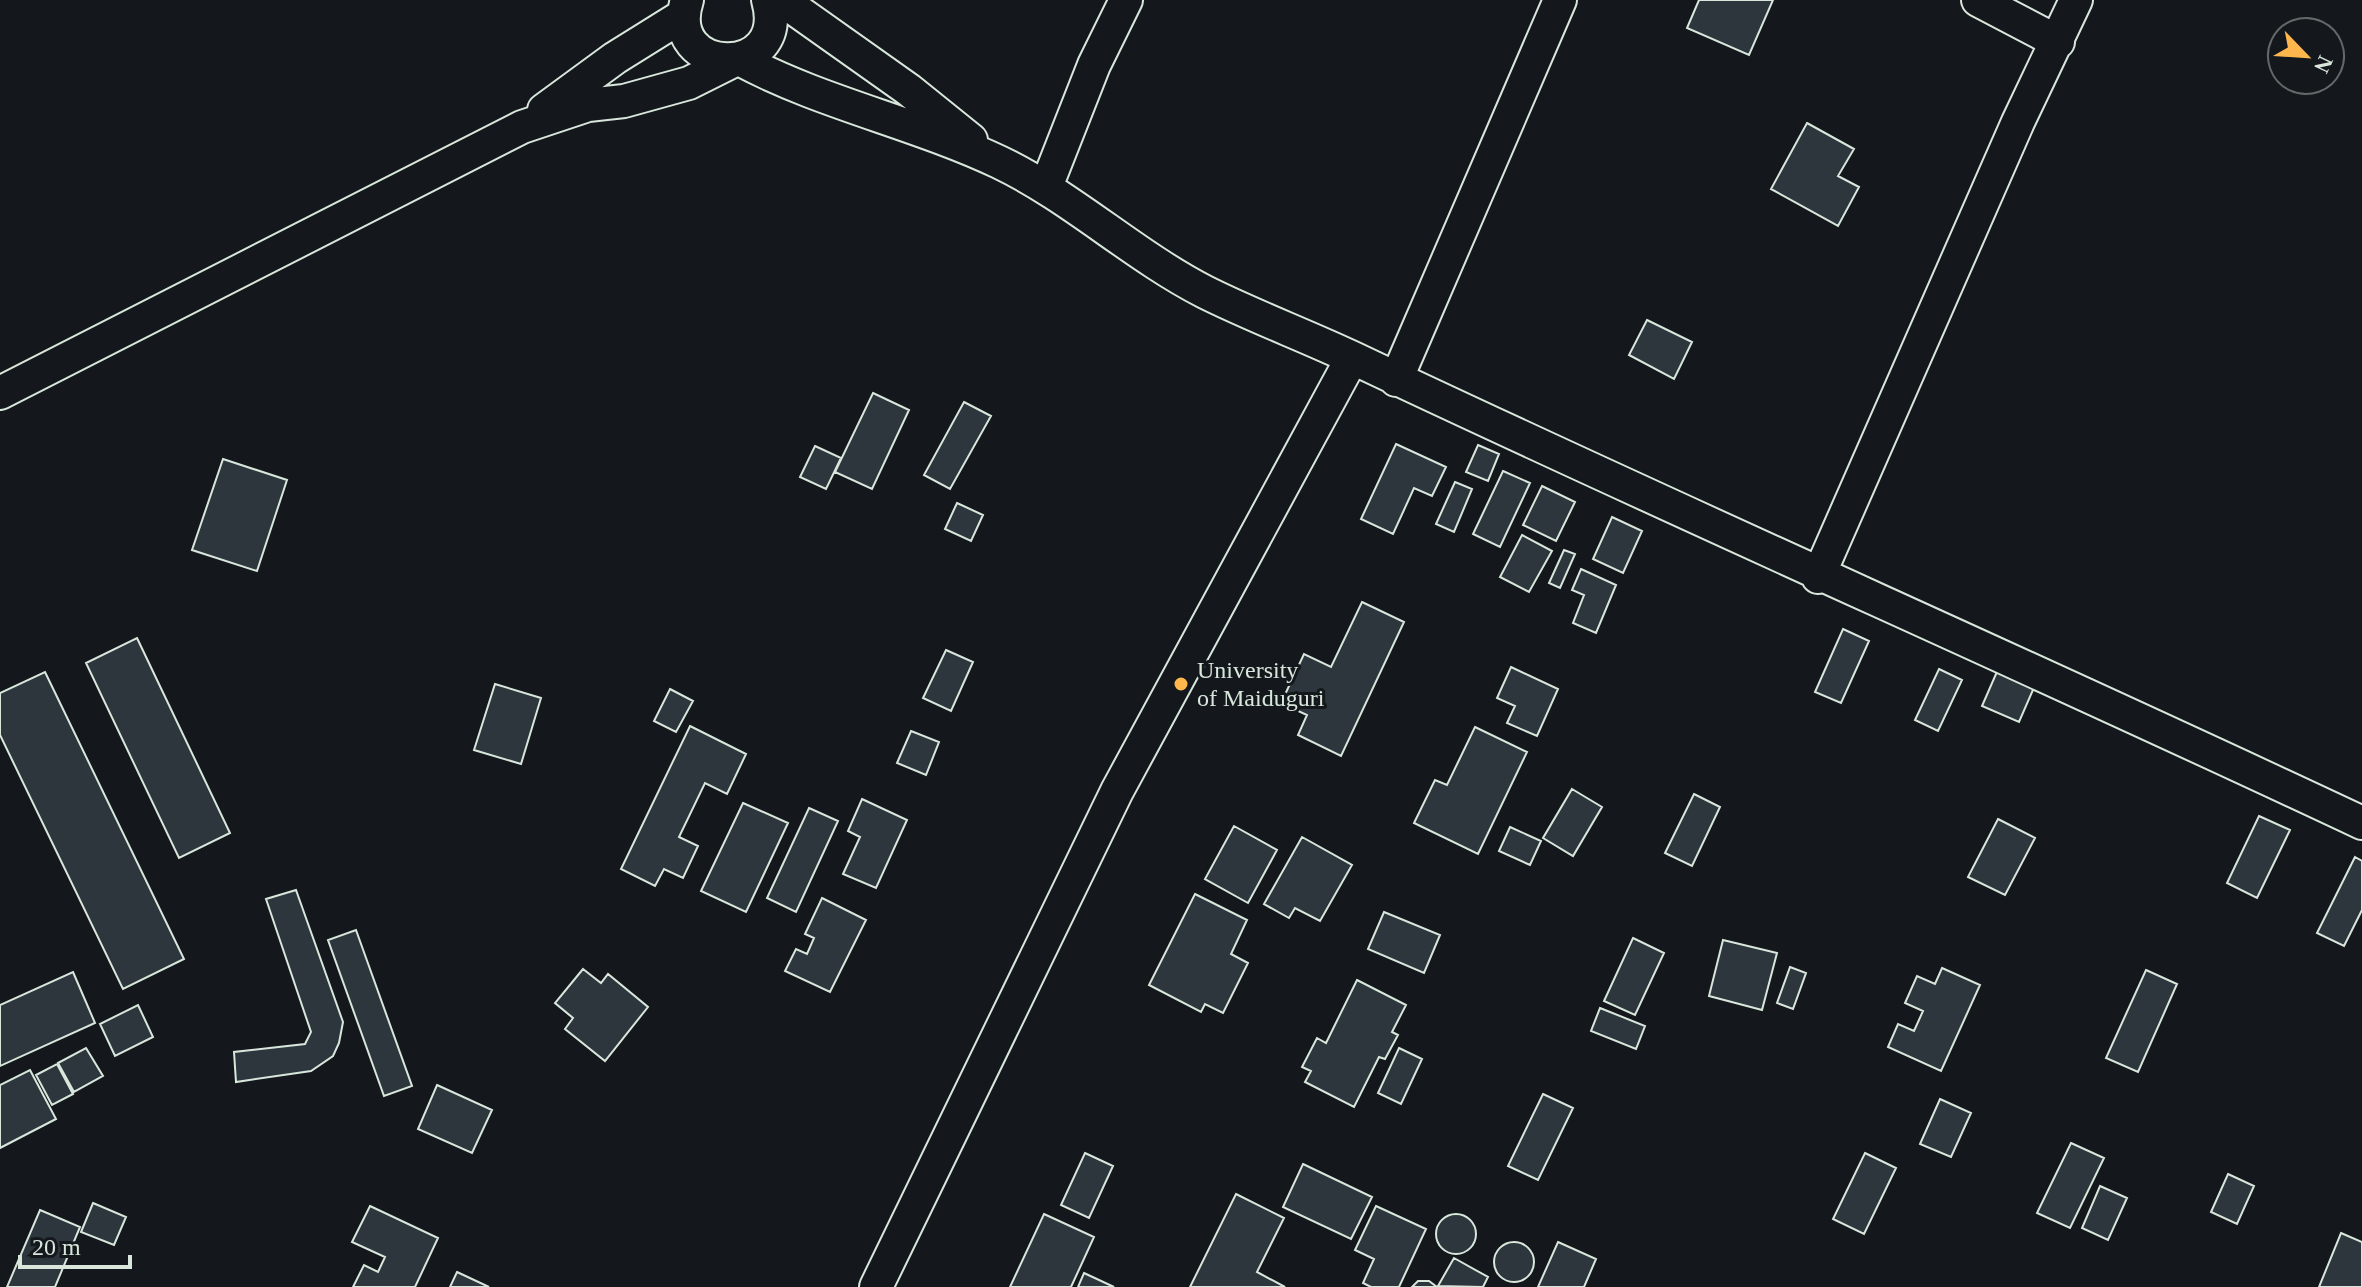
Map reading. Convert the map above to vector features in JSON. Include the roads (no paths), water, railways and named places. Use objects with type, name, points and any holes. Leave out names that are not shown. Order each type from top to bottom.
[{"type":"street","points":[[0,393],[522,127],[588,105],[624,101],[689,83],[753,53],[764,42],[770,28],[768,0]]},
{"type":"street","points":[[782,0],[909,90],[998,162]]},
{"type":"street","points":[[1046,187],[1094,65],[1126,0]]},
{"type":"street","points":[[1396,380],[1560,0]]},
{"type":"street","points":[[1978,0],[2058,42]]},
{"type":"street","points":[[1818,577],[2018,122],[2076,0]]},
{"type":"street","points":[[686,8],[687,34],[698,49],[714,59],[736,60],[771,76],[896,119],[998,162],[1046,187],[1202,290],[1818,577],[2156,726],[2362,823]]},
{"type":"street","points":[[522,127],[686,8]]},
{"type":"street","points":[[876,1287],[1117,791],[1352,358]]},
{"type":"place","name":"University of Maiduguri","points":[[1181,684]]}]
